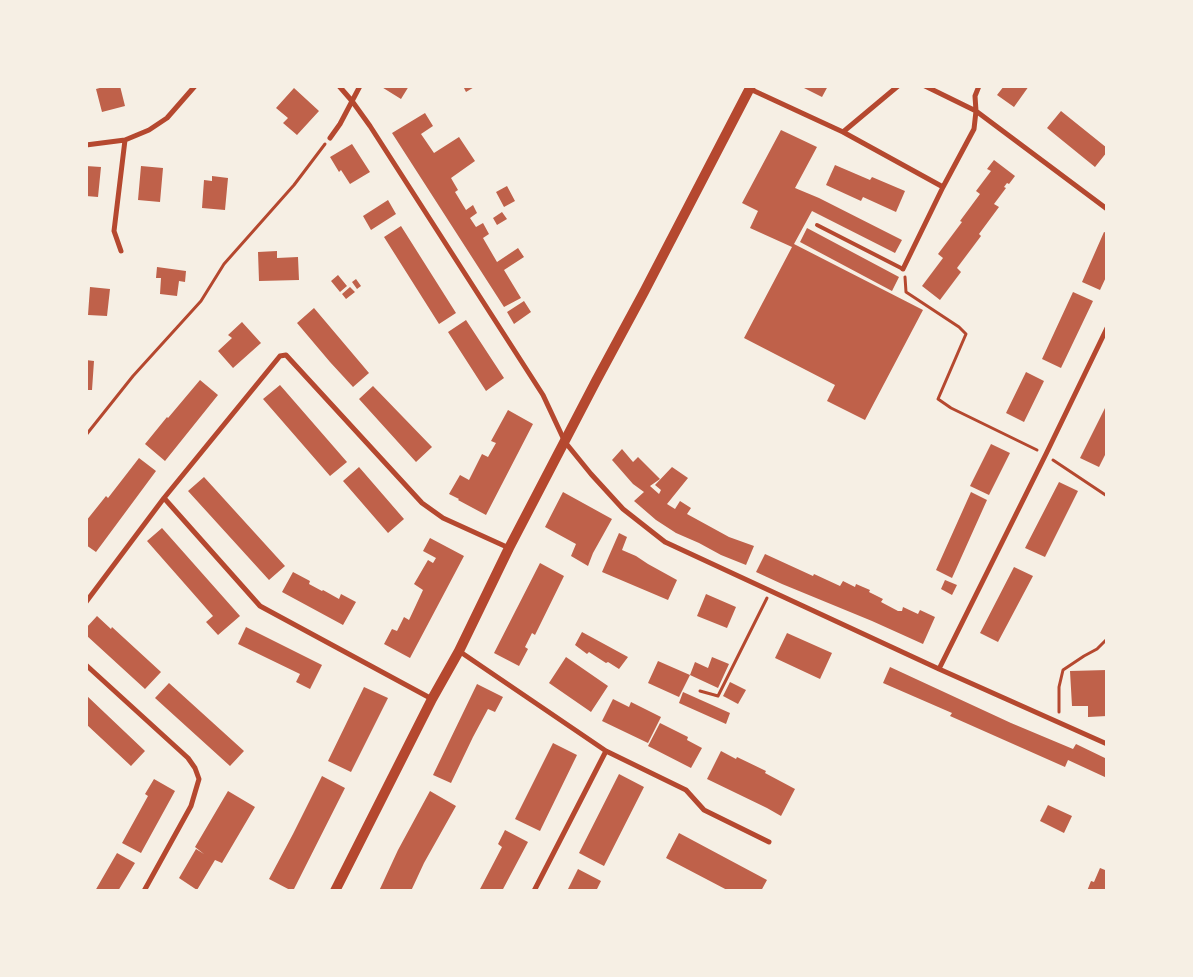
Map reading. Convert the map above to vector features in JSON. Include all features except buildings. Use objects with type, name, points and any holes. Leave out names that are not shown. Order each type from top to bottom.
[{"type":"main road","points":[[335,891],[432,699],[459,651],[509,548],[750,87]]},
{"type":"street","points":[[86,145],[125,140],[150,130],[167,118],[195,86]]},
{"type":"street","points":[[339,86],[370,126],[543,395],[565,442],[623,509],[665,542],[1107,744]]},
{"type":"street","points":[[330,138],[340,124],[360,86]]},
{"type":"street","points":[[843,132],[898,86]]},
{"type":"street","points":[[925,86],[976,111],[1107,209]]},
{"type":"street","points":[[903,269],[974,129],[975,96],[979,86]]},
{"type":"street","points":[[750,87],[843,132],[943,187]]},
{"type":"street","points":[[121,251],[114,230],[125,140]]},
{"type":"street","points":[[939,668],[1107,328]]},
{"type":"street","points":[[86,602],[164,498],[280,356],[286,355],[422,502],[444,518],[509,548]]},
{"type":"street","points":[[164,498],[260,606],[432,699]]},
{"type":"street","points":[[459,651],[606,751],[686,790],[704,810],[769,842]]},
{"type":"street","points":[[86,665],[188,758],[195,768],[199,779],[191,806],[144,891]]},
{"type":"street","points":[[534,891],[606,751]]},
{"type":"lane","points":[[817,225],[903,269]]},
{"type":"path","points":[[86,436],[133,376],[201,301],[224,264],[294,185],[330,138]]},
{"type":"path","points":[[903,269],[906,280],[906,292],[959,327],[966,334],[938,399],[950,408],[1046,454],[1107,496]]},
{"type":"path","points":[[700,691],[718,696],[770,590]]},
{"type":"path","points":[[1058,722],[1059,687],[1063,670],[1097,649],[1107,640]]}]
